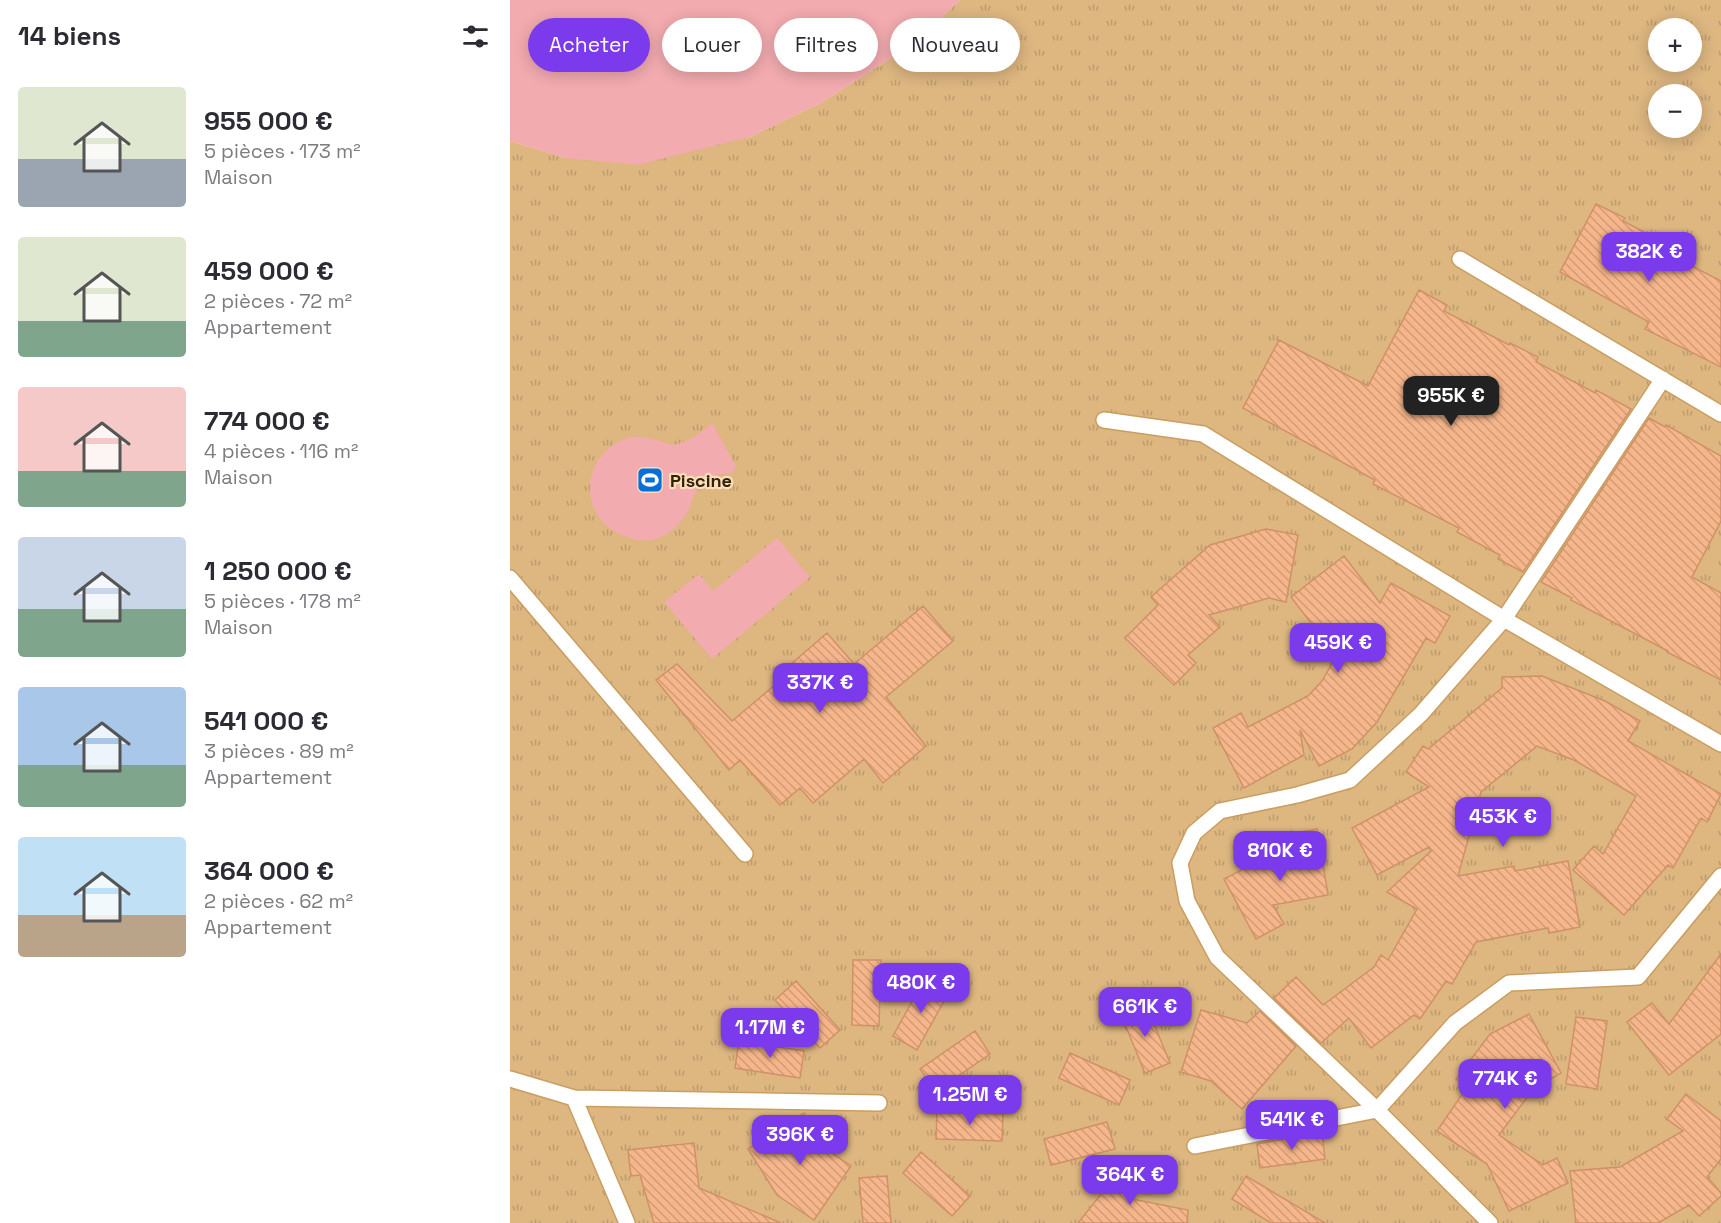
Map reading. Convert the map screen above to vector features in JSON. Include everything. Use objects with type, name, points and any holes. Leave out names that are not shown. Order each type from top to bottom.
[{"type":"lane","points":[[1460,259],[1721,414]]},
{"type":"lane","points":[[1490,1223],[1377,1110],[1217,957],[1187,901],[1180,863],[1194,833],[1220,811],[1297,795],[1350,780],[1421,714],[1504,619],[1663,379]]},
{"type":"lane","points":[[1104,420],[1203,434],[1504,619],[1721,744]]},
{"type":"lane","points":[[510,578],[745,854]]},
{"type":"lane","points":[[1195,1146],[1377,1110],[1455,1023],[1509,983],[1638,977],[1721,876]]},
{"type":"lane","points":[[510,1079],[574,1098],[879,1103]]},
{"type":"lane","points":[[574,1098],[627,1223]]},
{"type":"green space","points":[[960,0],[1721,0],[1721,1223],[510,1223],[510,141],[565,158],[750,137],[821,103],[869,72],[878,72],[878,66],[890,59],[890,72],[1020,72],[1020,18],[941,18]]},
{"type":"shaded area","points":[[510,0],[960,0],[941,18],[890,18],[890,59],[878,66],[878,18],[774,18],[774,72],[869,72],[821,103],[750,137],[637,165],[565,158],[510,141]]},
{"type":"shaded area","name":"Piscine","points":[[712,423],[736,466],[732,473],[713,477],[700,486],[688,511],[677,526],[662,536],[645,541],[621,535],[603,523],[592,503],[590,483],[597,463],[610,448],[626,438],[635,437],[671,444],[682,443]]},
{"type":"shaded area","points":[[777,538],[810,577],[712,659],[664,602],[699,574],[713,591]]},
{"type":"building","points":[[1596,204],[1625,218],[1623,221],[1669,245],[1665,252],[1721,281],[1721,367],[1645,329],[1649,322],[1560,272]]},
{"type":"building","points":[[1419,290],[1447,305],[1444,311],[1509,345],[1510,343],[1538,357],[1536,362],[1631,409],[1523,572],[1498,559],[1500,555],[1457,532],[1459,528],[1373,484],[1375,480],[1243,408],[1279,340],[1368,386]]},
{"type":"building","points":[[1649,418],[1721,456],[1721,521],[1692,577],[1721,593],[1721,680],[1541,582]]},
{"type":"building","points":[[1266,529],[1298,535],[1286,602],[1269,598],[1209,615],[1220,627],[1188,655],[1196,663],[1174,685],[1125,638],[1158,605],[1151,597],[1210,545]]},
{"type":"building","points":[[1344,556],[1380,603],[1391,583],[1450,616],[1435,643],[1426,638],[1377,722],[1352,749],[1319,766],[1300,730],[1304,755],[1244,788],[1213,728],[1241,713],[1248,727],[1308,696],[1322,681],[1336,656],[1291,597]]},
{"type":"building","points":[[923,606],[953,641],[886,697],[926,746],[883,783],[864,759],[813,803],[800,788],[780,805],[740,760],[729,770],[656,680],[677,664],[732,721],[788,674],[784,670],[827,633],[854,664]]},
{"type":"building","points":[[1542,676],[1605,701],[1640,721],[1628,741],[1721,794],[1707,822],[1701,818],[1673,868],[1668,865],[1624,915],[1573,870],[1594,846],[1603,854],[1636,796],[1574,760],[1537,746],[1481,792],[1458,876],[1514,866],[1515,871],[1568,861],[1580,927],[1549,933],[1548,928],[1476,942],[1452,984],[1446,981],[1420,1019],[1414,1015],[1371,1048],[1349,1018],[1321,1043],[1274,998],[1296,977],[1323,1005],[1374,967],[1381,955],[1388,960],[1417,909],[1387,892],[1431,851],[1429,847],[1377,875],[1352,828],[1429,787],[1406,772],[1423,746],[1428,749],[1502,688],[1502,677]]},
{"type":"building","points":[[1317,829],[1328,895],[1273,905],[1284,924],[1256,939],[1224,879],[1288,846],[1286,834]]},
{"type":"building","points":[[1721,954],[1721,1034],[1669,1075],[1627,1022],[1652,1003],[1669,1024]]},
{"type":"building","points":[[853,960],[881,960],[879,1026],[852,1025]]},
{"type":"building","points":[[925,978],[949,992],[917,1050],[893,1036]]},
{"type":"building","points":[[796,981],[840,1030],[820,1048],[775,1000]]},
{"type":"building","points":[[1145,1002],[1170,1063],[1145,1073],[1120,1012]]},
{"type":"building","points":[[1201,1010],[1247,1023],[1260,1011],[1296,1046],[1242,1109],[1211,1081],[1181,1072]]},
{"type":"building","points":[[1529,1014],[1561,1073],[1534,1088],[1499,1135],[1543,1165],[1557,1158],[1568,1183],[1509,1211],[1487,1164],[1437,1131],[1467,1087],[1456,1079],[1490,1034]]},
{"type":"building","points":[[1576,1017],[1607,1021],[1597,1089],[1566,1084]]},
{"type":"building","points":[[975,1031],[990,1054],[936,1091],[920,1069]]},
{"type":"building","points":[[739,1041],[804,1051],[800,1078],[735,1068]]},
{"type":"building","points":[[1070,1053],[1130,1080],[1119,1105],[1059,1078]]},
{"type":"building","points":[[1686,1094],[1721,1121],[1721,1159],[1707,1177],[1721,1196],[1699,1216],[1689,1205],[1658,1223],[1576,1223],[1570,1171],[1620,1167],[1683,1131],[1667,1119]]},
{"type":"building","points":[[937,1112],[1003,1114],[1002,1141],[936,1139]]},
{"type":"building","points":[[804,1113],[826,1149],[851,1166],[814,1220],[777,1195],[748,1149]]},
{"type":"building","points":[[1107,1122],[1115,1149],[1051,1165],[1044,1139]]},
{"type":"building","points":[[1322,1132],[1325,1159],[1260,1168],[1257,1144]]},
{"type":"building","points":[[694,1143],[699,1188],[781,1223],[654,1223],[640,1175],[631,1176],[628,1150]]},
{"type":"building","points":[[921,1152],[970,1196],[952,1216],[903,1173]]},
{"type":"building","points":[[1122,1168],[1143,1185],[1132,1199],[1188,1210],[1187,1223],[1078,1223]]},
{"type":"building","points":[[887,1176],[891,1223],[863,1223],[859,1178]]},
{"type":"building","points":[[1246,1176],[1325,1223],[1271,1223],[1232,1199]]},
{"type":"place","name":"Piscine","points":[[650,480]]}]
